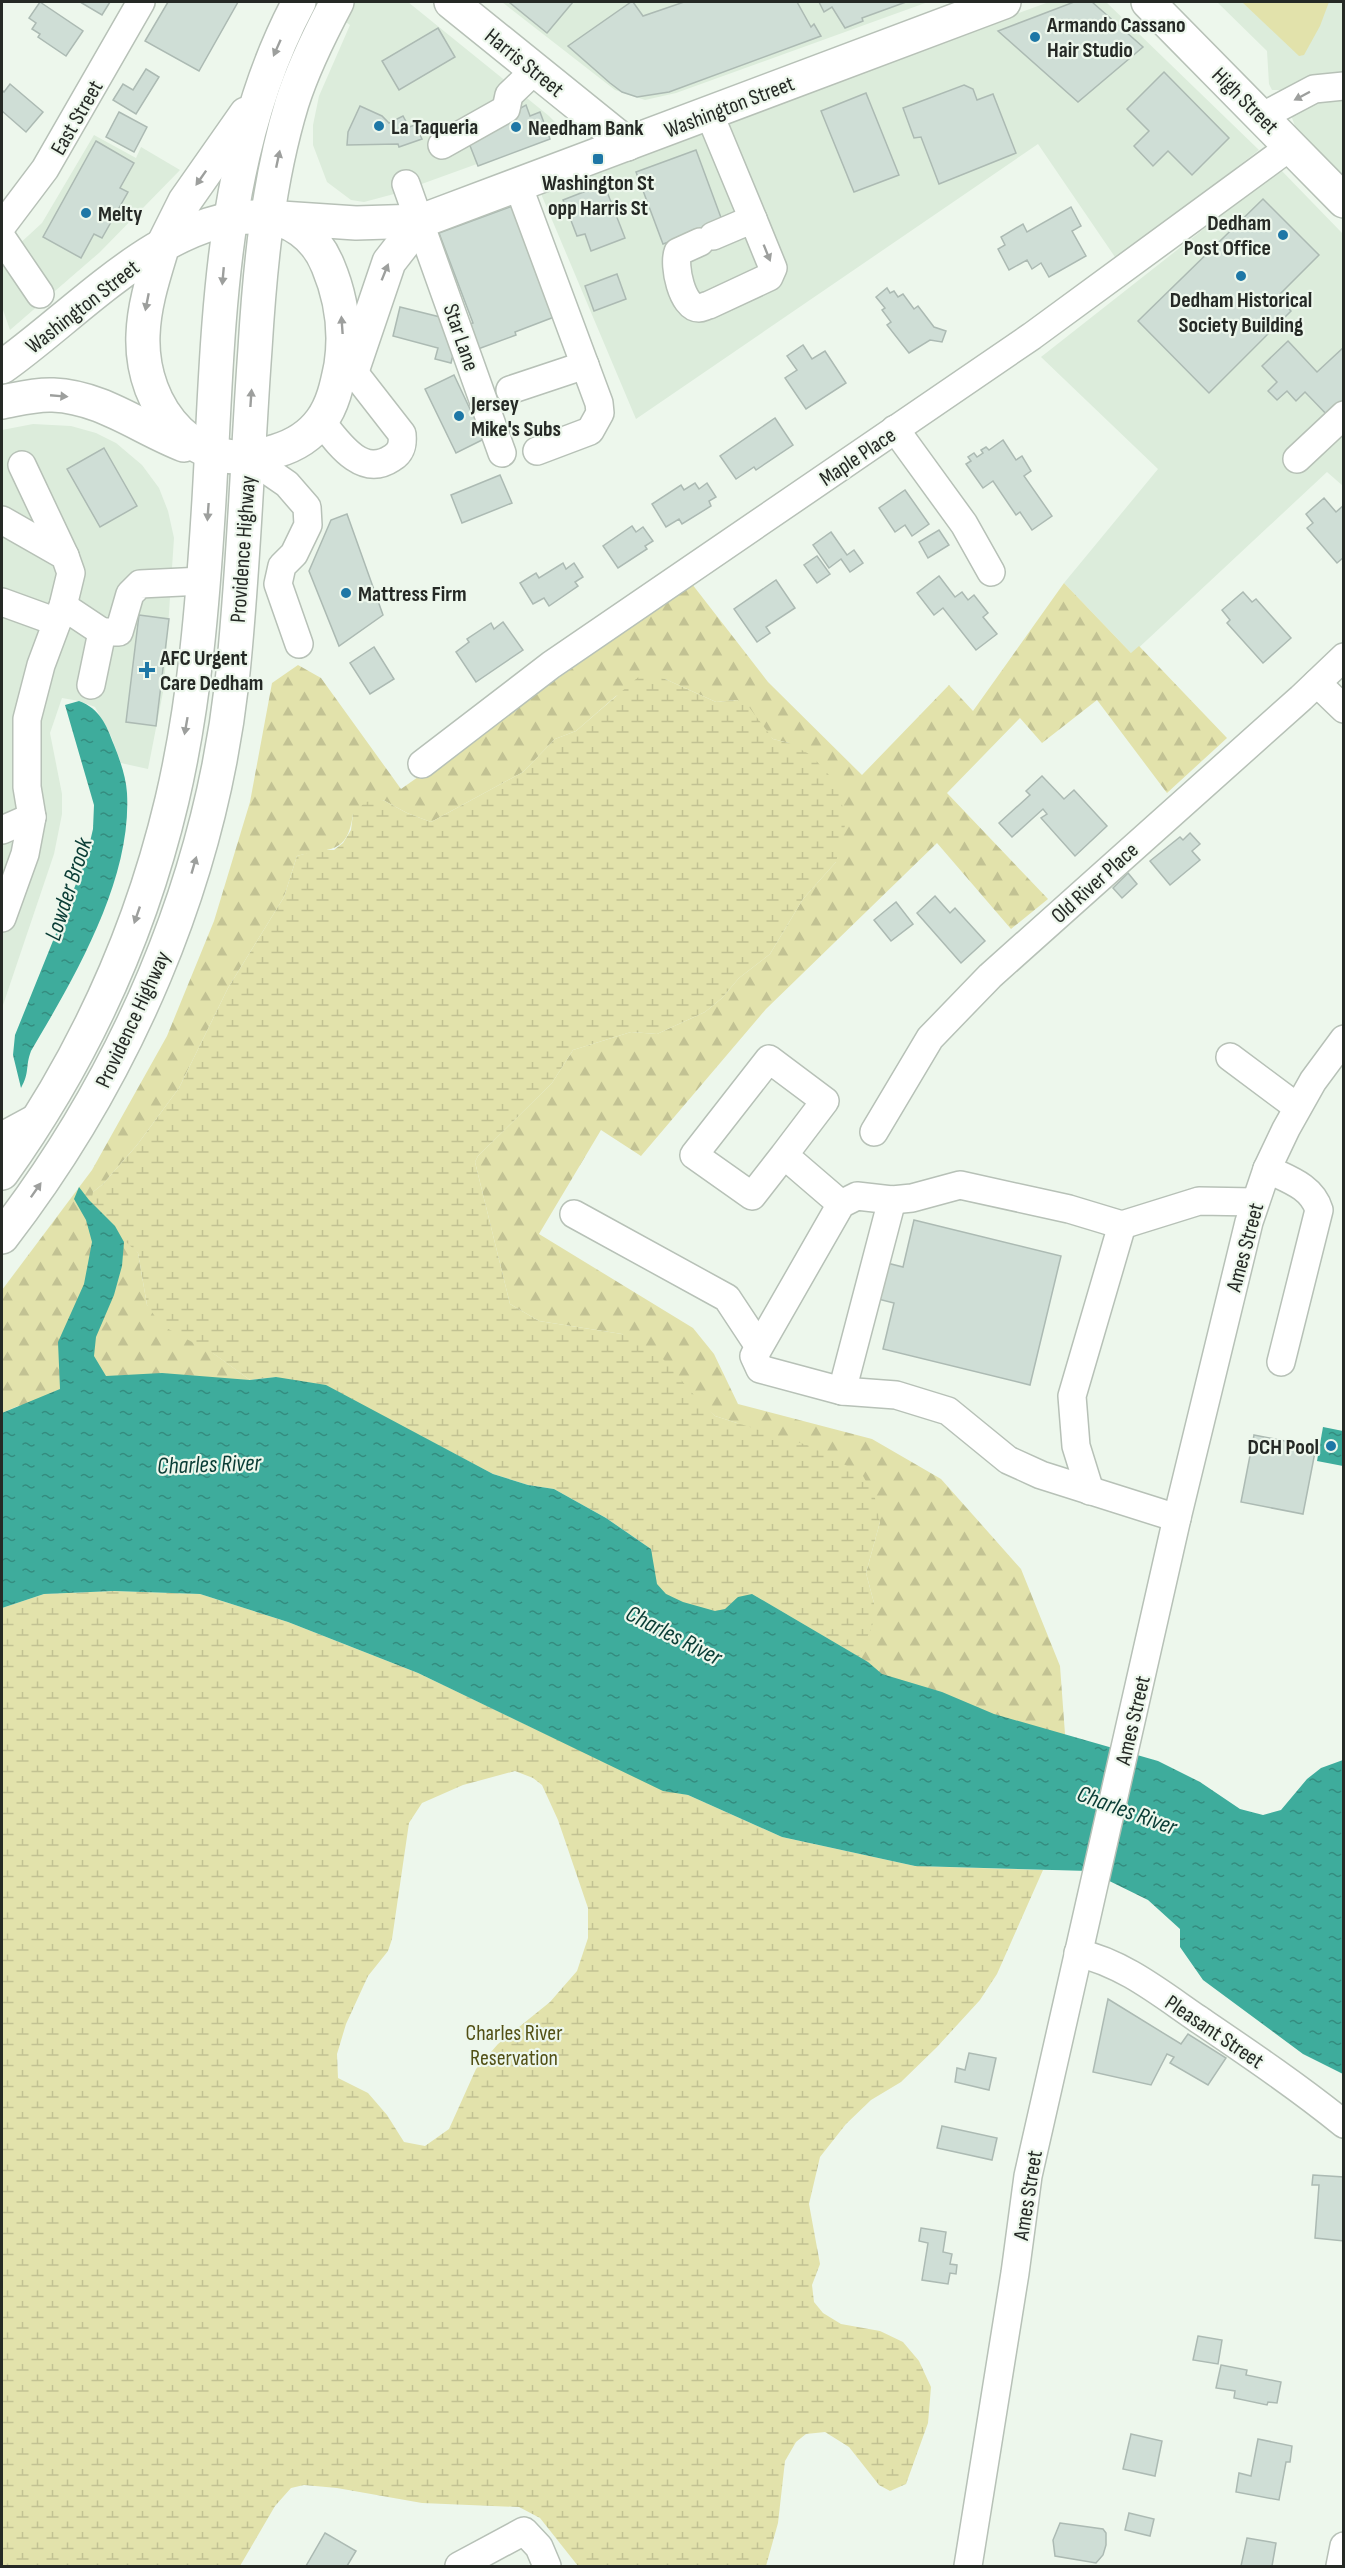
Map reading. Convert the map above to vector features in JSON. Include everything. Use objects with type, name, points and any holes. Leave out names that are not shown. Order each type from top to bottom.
[{"type":"main road","name":"Providence Highway","points":[[2,1173],[41,1115],[85,1038],[136,920],[162,838],[188,713],[203,581],[220,310],[230,218],[244,146],[259,96],[299,2]]},
{"type":"main road","name":"Providence Highway","points":[[2,1237],[57,1161],[103,1086],[123,1046],[158,968],[187,887],[213,792],[232,683],[257,318],[268,217],[281,143],[292,103],[316,44],[337,2]]},
{"type":"main road","name":"Harris Street","points":[[451,2],[627,144]]},
{"type":"main road","name":"Washington Street","points":[[2,367],[35,344],[127,270],[163,245],[193,229],[230,218],[268,217],[356,223],[421,221],[1004,2]]},
{"type":"main road","name":"High Street","points":[[1148,2],[1263,116],[1344,201]]},
{"type":"main road","points":[[212,453],[177,430],[164,417],[148,383],[144,358],[144,324],[148,294],[163,245],[185,201],[259,96]]},
{"type":"main road","points":[[268,217],[285,220],[298,228],[317,244],[324,256],[341,312],[347,363]]},
{"type":"main road","points":[[2,402],[50,394],[71,397],[100,405],[173,440],[212,453],[248,457],[285,448],[303,438],[321,421],[335,393],[389,262],[421,221]]},
{"type":"street","name":"East Street","points":[[2,226],[45,170],[141,2]]},
{"type":"street","points":[[447,133],[506,109],[509,95],[535,70]]},
{"type":"street","points":[[1263,116],[1314,89],[1344,86]]},
{"type":"street","points":[[709,113],[753,219],[773,268],[769,277],[699,308],[692,306],[687,300],[675,270],[678,252],[753,219]]},
{"type":"street","name":"Maple Place","points":[[422,764],[551,666],[1032,336],[1291,146]]},
{"type":"street","name":"Star Lane","points":[[406,184],[502,453]]},
{"type":"street","points":[[519,185],[599,403],[600,413],[597,423],[590,431],[537,451]]},
{"type":"street","points":[[2,238],[40,294]]},
{"type":"street","points":[[321,421],[356,459],[369,466],[383,464],[397,455],[403,445],[402,434],[347,363]]},
{"type":"street","points":[[510,390],[585,365]]},
{"type":"street","points":[[1297,459],[1344,415]]},
{"type":"street","points":[[895,429],[964,524],[992,572]]},
{"type":"street","points":[[248,457],[287,484],[307,507],[308,525],[294,554],[282,566],[278,584],[299,644]]},
{"type":"street","points":[[2,918],[25,854],[32,817],[27,787],[27,719],[41,665],[60,614],[71,573],[22,465]]},
{"type":"street","points":[[2,520],[65,556]]},
{"type":"street","points":[[2,602],[60,614],[102,632],[119,632],[130,594],[140,584],[203,581]]},
{"type":"street","points":[[91,685],[102,632]]},
{"type":"street","name":"Old River Place","points":[[874,1132],[930,1038],[990,976],[1344,657]]},
{"type":"street","points":[[1317,683],[1344,709]]},
{"type":"street","points":[[2,830],[32,817]]},
{"type":"street","name":"Ames Street","points":[[968,2566],[1015,2273],[1028,2176],[1177,1518],[1242,1248],[1267,1169],[1297,1107],[1344,1040]]},
{"type":"street","points":[[1230,1057],[1297,1107]]},
{"type":"street","points":[[769,1059],[825,1101],[784,1155],[752,1196],[694,1155],[769,1059]]},
{"type":"street","points":[[2,1136],[41,1115]]},
{"type":"street","points":[[784,1155],[841,1204]]},
{"type":"street","points":[[1267,1169],[1311,1193],[1319,1210],[1281,1362]]},
{"type":"street","points":[[1177,1518],[1041,1475],[1008,1460],[948,1411],[896,1395],[842,1391],[760,1369],[754,1356],[758,1345],[841,1204],[857,1196],[892,1200],[924,1196],[960,1185],[1069,1209],[1122,1225],[1199,1201],[1255,1202]]},
{"type":"street","points":[[842,1391],[892,1200]]},
{"type":"street","points":[[574,1214],[728,1299],[758,1345]]},
{"type":"street","points":[[1090,1491],[1076,1446],[1072,1396],[1122,1225]]},
{"type":"street","name":"Pleasant Street","points":[[1078,1953],[1107,1961],[1137,1978],[1282,2076],[1344,2124]]},
{"type":"street","points":[[459,2566],[524,2531],[539,2547],[547,2566]]},
{"type":"street","points":[[1340,2566],[1344,2546]]},
{"type":"shaded area","points":[[316,2],[408,2],[549,116],[556,123],[554,136],[394,194],[364,202],[351,200],[327,182],[313,145],[313,125],[319,96],[350,25]]},
{"type":"shaded area","points":[[502,2],[928,2],[676,93],[645,100],[615,90]]},
{"type":"shaded area","points":[[1049,2],[1106,2],[1259,150],[1117,260],[1038,144],[636,419],[539,189]]},
{"type":"shaded area","points":[[1217,2],[1343,2],[1343,180],[1296,129],[1282,90],[1272,90],[1269,84],[1267,51]]},
{"type":"shaded area","points":[[94,135],[136,158],[141,147],[180,170],[100,252],[10,330],[2,307],[2,260],[42,223]]},
{"type":"shaded area","points":[[1280,169],[1343,234],[1343,486],[1327,472],[1132,654],[1064,583],[1158,469],[1041,357]]},
{"type":"shaded area","points":[[33,424],[71,426],[96,433],[116,443],[142,465],[159,488],[168,511],[174,538],[164,687],[148,769],[121,763],[111,736],[95,707],[62,698],[50,733],[62,794],[62,814],[54,854],[2,1008],[2,430]]},
{"type":"green space","points":[[1242,2],[1329,2],[1320,26],[1304,55],[1299,56]]},
{"type":"green space","points":[[1064,583],[1131,653],[1139,646],[1227,738],[1167,793],[1097,700],[1042,743],[1020,718],[947,793],[1048,899],[1011,929],[937,843],[766,1009],[641,1156],[601,1130],[539,1234],[693,1328],[714,1354],[738,1404],[872,1439],[941,1479],[1021,1569],[1060,1666],[1065,1734],[1053,1753],[18,1406],[2,1413],[2,1290],[92,1170],[167,1036],[214,921],[250,802],[272,683],[298,665],[321,678],[401,789],[692,584],[768,682],[862,775],[949,685],[973,711]],"holes":[[[665,679],[716,702],[737,700],[773,739],[789,743],[836,862],[803,899],[770,954],[739,978],[722,998],[705,1012],[657,1034],[631,1032],[573,1050],[552,1083],[478,1156],[475,1162],[510,1304],[539,1321],[622,1334],[715,1416],[737,1423],[880,1522],[866,1573],[874,1603],[859,1657],[752,1594],[250,1380],[147,1305],[138,1253],[93,1192],[103,1184],[137,1145],[179,1088],[228,988],[284,897],[297,856],[335,847],[346,837],[353,814],[383,800],[407,813],[431,822],[523,772],[555,739],[576,731],[616,696]]]},
{"type":"green space","points":[[643,673],[665,679],[716,702],[737,700],[749,707],[773,739],[789,743],[811,755],[837,784],[846,821],[836,862],[803,899],[770,954],[739,978],[722,998],[705,1012],[657,1034],[631,1032],[573,1050],[552,1083],[478,1156],[475,1162],[510,1304],[539,1321],[622,1334],[663,1359],[715,1416],[810,1446],[862,1474],[875,1498],[880,1522],[866,1573],[874,1603],[874,1621],[859,1657],[752,1594],[738,1597],[725,1609],[715,1611],[683,1602],[666,1594],[657,1585],[651,1549],[606,1518],[554,1489],[528,1485],[493,1474],[411,1431],[276,1377],[250,1380],[214,1354],[161,1325],[147,1305],[138,1253],[90,1209],[93,1192],[103,1184],[137,1145],[179,1088],[228,988],[284,897],[297,856],[318,850],[334,850],[343,843],[351,830],[353,814],[365,802],[383,800],[407,813],[431,822],[523,772],[555,739],[576,731]]},
{"type":"green space","name":"Charles River Reservation","points":[[114,1591],[200,1594],[288,1622],[418,1673],[663,1790],[688,1795],[782,1837],[915,1866],[1043,1870],[997,1974],[980,2000],[901,2082],[871,2100],[846,2124],[820,2157],[809,2204],[820,2264],[812,2285],[814,2302],[823,2313],[841,2324],[880,2331],[903,2342],[919,2361],[931,2387],[928,2423],[906,2484],[890,2491],[879,2485],[849,2447],[825,2432],[806,2434],[796,2442],[785,2461],[778,2523],[766,2566],[578,2566],[540,2518],[519,2507],[422,2503],[337,2488],[304,2485],[291,2488],[275,2506],[240,2566],[2,2566],[2,1608],[44,1594]],"holes":[[[515,1771],[533,1778],[542,1785],[558,1820],[588,1908],[588,1938],[577,1971],[550,2002],[498,2044],[476,2069],[449,2129],[425,2146],[404,2142],[387,2115],[368,2093],[338,2078],[337,2054],[346,2024],[368,1976],[388,1951],[392,1939],[409,1823],[422,1803],[463,1785]]]},
{"type":"water","points":[[79,701],[92,708],[101,718],[116,751],[127,793],[126,826],[120,860],[97,928],[65,992],[31,1051],[26,1078],[21,1088],[13,1055],[15,1035],[86,859],[93,829],[94,805],[65,705]]},
{"type":"water","name":"Charles River","points":[[79,1187],[115,1226],[124,1242],[122,1266],[114,1295],[96,1337],[94,1356],[106,1376],[162,1373],[250,1380],[276,1377],[326,1385],[493,1474],[528,1485],[554,1489],[606,1518],[651,1549],[657,1584],[666,1594],[683,1602],[715,1611],[725,1609],[738,1597],[752,1594],[868,1662],[882,1674],[942,1692],[994,1714],[1158,1761],[1200,1782],[1240,1809],[1263,1815],[1281,1810],[1307,1779],[1321,1768],[1343,1760],[1343,2074],[1303,2054],[1203,1980],[1180,1947],[1180,1929],[1148,1900],[1089,1871],[915,1866],[782,1837],[688,1795],[663,1791],[418,1673],[288,1622],[200,1594],[114,1591],[44,1594],[2,1608],[2,1413],[60,1389],[58,1342],[84,1284],[92,1242],[86,1220],[74,1199]]},
{"type":"water","name":"DCH Pool","points":[[1323,1427],[1343,1431],[1343,1466],[1317,1461]]},
{"type":"building","points":[[40,2],[83,31],[66,56],[38,37],[40,34],[32,29],[36,23],[29,18]]},
{"type":"building","points":[[80,2],[110,2],[102,15]]},
{"type":"building","points":[[168,2],[238,2],[199,71],[145,41]]},
{"type":"building","points":[[509,2],[573,2],[547,33]]},
{"type":"building","points":[[631,2],[643,16],[684,2],[797,2],[811,27],[814,24],[821,36],[669,92],[637,97],[622,92],[568,46]]},
{"type":"building","points":[[819,2],[906,2],[862,18],[863,21],[845,28],[832,7],[824,12]]},
{"type":"building","points":[[1074,2],[1092,2],[1143,47],[1078,102],[998,31]]},
{"type":"building","points":[[438,28],[455,57],[399,90],[382,61]]},
{"type":"building","points":[[146,69],[159,77],[136,114],[113,100],[123,84],[133,90]]},
{"type":"building","points":[[1164,72],[1229,138],[1192,175],[1168,151],[1153,166],[1134,146],[1149,131],[1127,109]]},
{"type":"building","points":[[10,84],[43,112],[26,132],[2,111],[2,90],[4,92]]},
{"type":"building","points":[[964,85],[973,89],[977,100],[993,94],[1016,153],[939,184],[921,137],[914,138],[903,108]]},
{"type":"building","points":[[866,93],[899,175],[854,192],[821,111]]},
{"type":"building","name":"Needham Bank","points":[[526,105],[530,116],[540,112],[550,139],[478,166],[467,138]]},
{"type":"building","name":"La Taqueria","points":[[360,106],[382,116],[389,123],[403,116],[409,127],[415,125],[422,139],[399,147],[398,144],[347,145],[348,132]]},
{"type":"building","points":[[119,112],[147,127],[134,152],[106,137]]},
{"type":"building","name":"Melty","points":[[96,141],[134,163],[120,188],[128,192],[102,238],[94,234],[81,258],[43,237]]},
{"type":"building","points":[[696,150],[723,223],[663,244],[636,172]]},
{"type":"building","points":[[604,184],[625,238],[591,251],[585,234],[577,236],[563,200]]},
{"type":"building","name":"Dedham Historical Society Building","points":[[1263,199],[1319,255],[1277,297],[1291,311],[1209,393],[1138,321]]},
{"type":"building","points":[[521,203],[562,314],[478,349],[469,324],[473,323],[439,233]]},
{"type":"building","points":[[1071,207],[1081,226],[1072,231],[1086,256],[1049,277],[1041,263],[1032,269],[1027,260],[1009,270],[998,249],[1005,245],[1001,237],[1023,224],[1027,232]]},
{"type":"building","points":[[617,274],[626,299],[594,311],[585,286]]},
{"type":"building","points":[[887,288],[890,293],[894,291],[898,297],[903,294],[914,309],[918,306],[934,327],[946,331],[942,342],[930,340],[909,353],[887,325],[891,322],[882,310],[885,308],[876,297]]},
{"type":"building","points":[[400,307],[448,319],[458,335],[451,363],[435,359],[438,348],[393,336]]},
{"type":"building","points":[[1288,341],[1317,372],[1344,347],[1344,407],[1331,419],[1305,392],[1296,401],[1287,391],[1277,400],[1268,391],[1277,382],[1262,366]]},
{"type":"building","points":[[803,345],[812,359],[825,351],[846,383],[806,409],[785,378],[797,370],[787,356]]},
{"type":"building","name":"Jersey Mike's Subs","points":[[454,375],[470,409],[476,406],[486,438],[456,453],[425,389]]},
{"type":"building","points":[[775,418],[793,445],[756,470],[754,467],[736,479],[720,456]]},
{"type":"building","points":[[1003,440],[1016,460],[1022,456],[1031,471],[1024,476],[1052,516],[1032,530],[1020,512],[1016,515],[993,481],[983,488],[966,464],[971,461],[968,457],[974,453],[977,457],[983,453],[981,450],[986,447],[989,450]]},
{"type":"building","points":[[104,448],[137,506],[100,527],[67,469]]},
{"type":"building","points":[[500,475],[512,503],[462,523],[451,495]]},
{"type":"building","points":[[695,483],[699,489],[707,483],[716,497],[709,501],[711,506],[682,524],[679,519],[666,527],[652,504],[681,485],[684,490]]},
{"type":"building","points":[[905,490],[929,524],[912,536],[905,525],[895,532],[879,508]]},
{"type":"building","points":[[1324,498],[1336,512],[1344,505],[1344,557],[1337,563],[1307,528],[1313,523],[1306,514]]},
{"type":"building","name":"Mattress Firm","points":[[347,514],[383,615],[339,646],[309,571],[331,520]]},
{"type":"building","points":[[632,526],[636,532],[643,527],[653,541],[645,546],[647,549],[618,568],[603,546]]},
{"type":"building","points":[[939,530],[949,545],[928,558],[919,542]]},
{"type":"building","points":[[831,532],[847,555],[854,550],[863,563],[850,572],[841,559],[829,568],[813,545]]},
{"type":"building","points":[[817,556],[830,574],[817,583],[804,565]]},
{"type":"building","points":[[563,563],[566,569],[574,563],[583,577],[575,582],[578,586],[549,606],[544,598],[533,604],[520,583],[536,573],[539,578]]},
{"type":"building","points":[[939,576],[955,597],[962,592],[968,600],[974,595],[988,613],[983,617],[997,634],[976,650],[943,608],[934,615],[917,593]]},
{"type":"building","points":[[776,580],[795,608],[766,627],[770,633],[757,642],[734,609]]},
{"type":"building","points":[[1243,592],[1252,602],[1256,599],[1291,638],[1263,663],[1227,623],[1230,620],[1222,610]]},
{"type":"building","name":"AFC Urgent Care Dedham","points":[[139,615],[169,619],[156,726],[126,722]]},
{"type":"building","points":[[503,622],[523,650],[476,682],[456,652],[469,642],[467,639],[491,623],[494,629]]},
{"type":"building","points":[[374,647],[394,679],[370,694],[350,663]]},
{"type":"building","points":[[1042,776],[1064,799],[1074,790],[1107,826],[1075,856],[1041,818],[1047,814],[1043,809],[1012,837],[999,823],[1030,795],[1026,791]]},
{"type":"building","points":[[1190,833],[1200,844],[1192,851],[1200,860],[1170,885],[1150,861],[1180,837],[1183,840]]},
{"type":"building","points":[[1128,873],[1137,884],[1122,898],[1113,888]]},
{"type":"building","points":[[935,896],[950,913],[955,908],[985,941],[961,963],[917,913]]},
{"type":"building","points":[[896,902],[913,924],[891,941],[874,920]]},
{"type":"building","points":[[914,1220],[1061,1256],[1030,1385],[883,1349],[894,1303],[878,1299],[887,1263],[903,1267]]},
{"type":"building","points":[[1254,1435],[1316,1447],[1303,1514],[1241,1502]]},
{"type":"building","points":[[1108,1999],[1181,2044],[1188,2034],[1226,2058],[1208,2085],[1170,2063],[1174,2057],[1167,2054],[1151,2085],[1093,2072]]},
{"type":"building","points":[[969,2053],[996,2058],[989,2090],[955,2082],[957,2068],[965,2070]]},
{"type":"building","points":[[942,2126],[997,2138],[992,2160],[937,2148]]},
{"type":"building","points":[[1313,2175],[1344,2177],[1344,2241],[1315,2238],[1319,2185],[1312,2185]]},
{"type":"building","points":[[921,2228],[946,2232],[943,2252],[952,2254],[950,2264],[957,2265],[956,2274],[950,2273],[948,2284],[922,2280],[928,2243],[919,2241]]},
{"type":"building","points":[[1198,2336],[1222,2340],[1218,2364],[1193,2360]]},
{"type":"building","points":[[1221,2365],[1247,2370],[1246,2375],[1281,2382],[1277,2403],[1268,2402],[1267,2405],[1234,2398],[1235,2391],[1216,2388]]},
{"type":"building","points":[[1131,2434],[1162,2441],[1155,2476],[1123,2469]]},
{"type":"building","points":[[1258,2439],[1292,2446],[1290,2462],[1286,2462],[1279,2500],[1236,2492],[1239,2473],[1251,2476]]},
{"type":"building","points":[[1129,2513],[1154,2519],[1150,2536],[1125,2530]]},
{"type":"building","points":[[1060,2523],[1103,2529],[1106,2533],[1106,2545],[1103,2555],[1096,2563],[1055,2556],[1053,2540]]},
{"type":"building","points":[[325,2533],[356,2551],[347,2566],[306,2566]]},
{"type":"building","points":[[1247,2538],[1276,2543],[1272,2566],[1241,2566]]},
{"type":"place","name":"Armando Cassano Hair Studio","points":[[1035,37]]},
{"type":"place","name":"La Taqueria","points":[[379,126]]},
{"type":"place","name":"Needham Bank","points":[[516,127]]},
{"type":"place","name":"Washington St opp Harris St","points":[[598,159]]},
{"type":"place","name":"Melty","points":[[86,213]]},
{"type":"place","name":"Dedham Post Office","points":[[1283,235]]},
{"type":"place","name":"Dedham Historical Society Building","points":[[1241,276]]},
{"type":"place","name":"Jersey Mike's Subs","points":[[459,416]]},
{"type":"place","name":"Mattress Firm","points":[[346,593]]},
{"type":"place","name":"AFC Urgent Care Dedham","points":[[147,670]]},
{"type":"place","name":"DCH Pool","points":[[1331,1446]]},
{"type":"water label","name":"Lowder Brook","points":[[68,889]]}]
